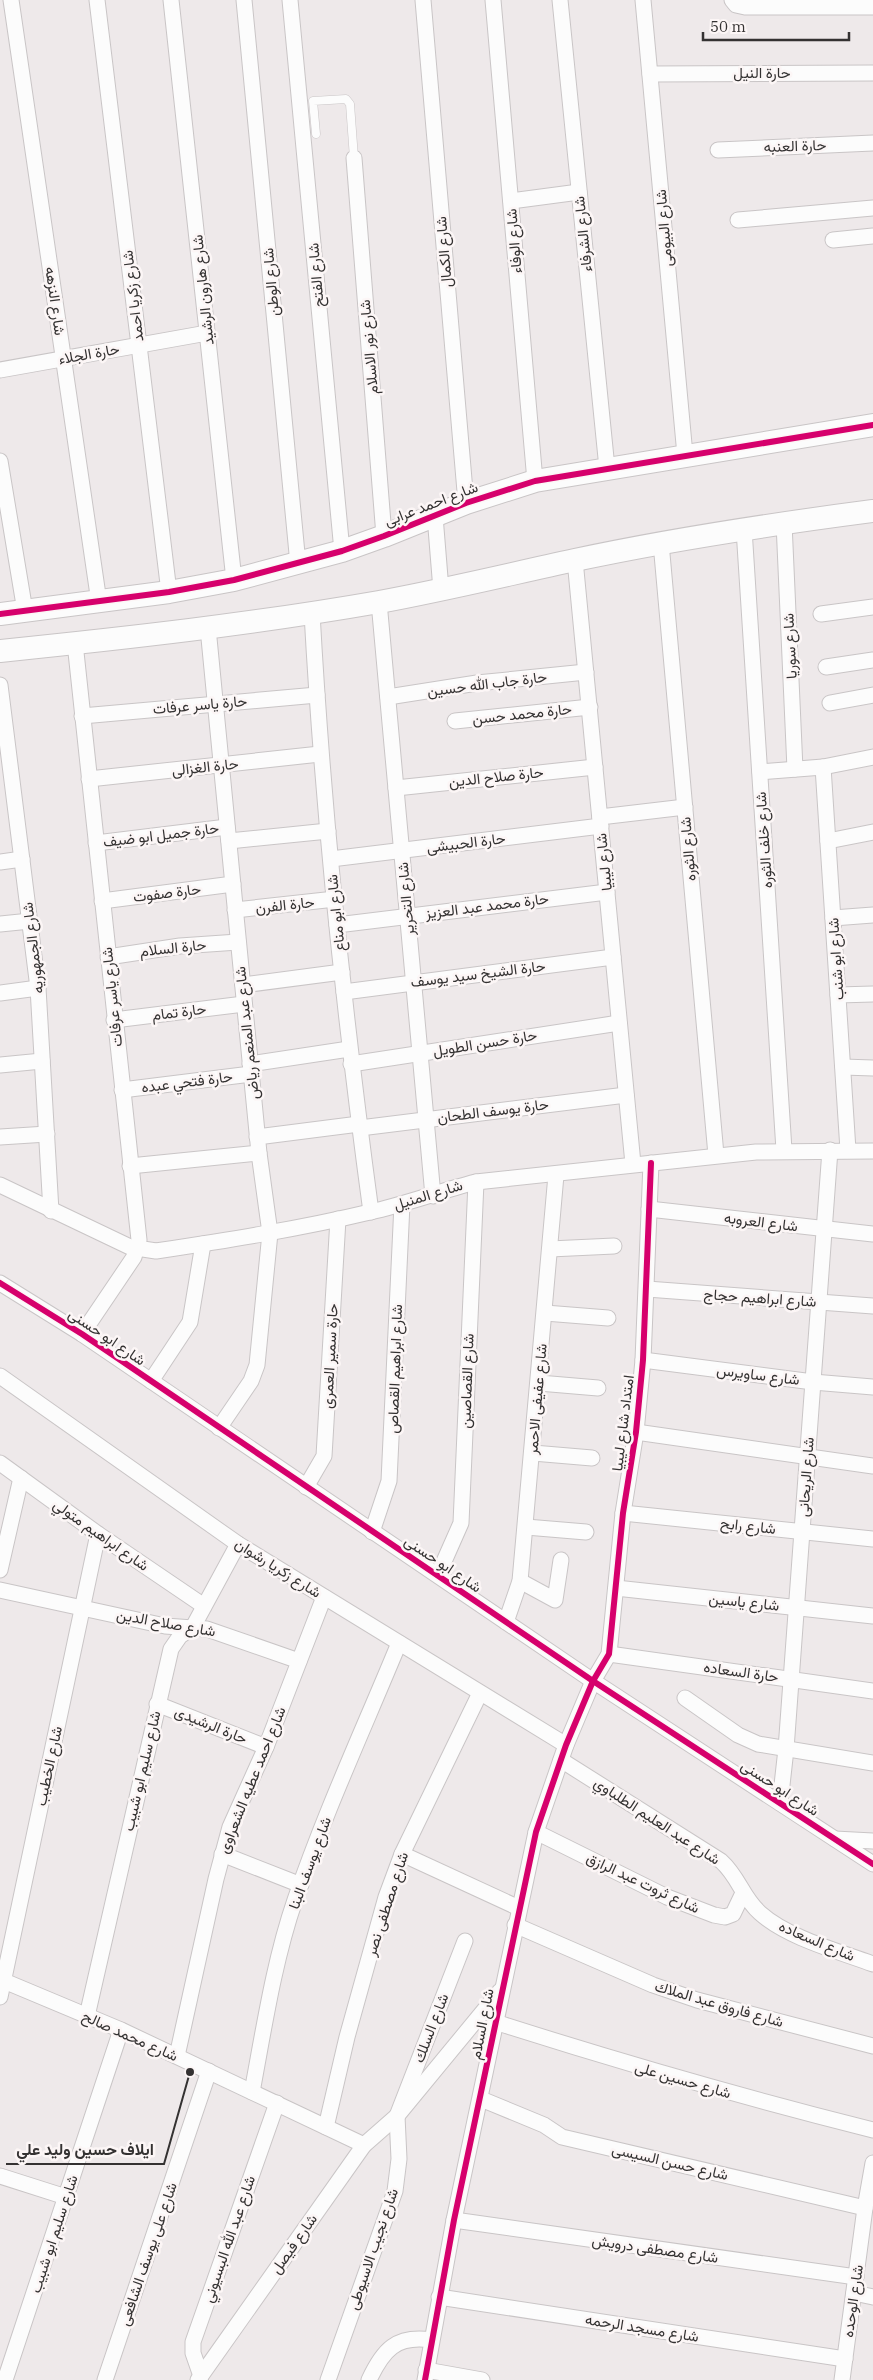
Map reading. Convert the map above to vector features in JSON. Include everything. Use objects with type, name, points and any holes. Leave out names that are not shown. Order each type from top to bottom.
[{"type":"street","name":"شارع النزهه","points":[[11,0],[99,602]]},
{"type":"street","name":"شارع زكريا احمد","points":[[97,0],[169,592]]},
{"type":"street","name":"شارع هارون الرشيد","points":[[171,0],[234,580]]},
{"type":"street","name":"شارع الوطن","points":[[244,0],[298,564]]},
{"type":"street","name":"شارع الفتح","points":[[290,0],[342,551]]},
{"type":"street","name":"شارع الكمال","points":[[423,0],[466,503]]},
{"type":"street","name":"شارع الوفاء","points":[[493,0],[535,482]]},
{"type":"street","name":"شارع الشرفاء","points":[[560,0],[607,468]]},
{"type":"street","name":"شارع البيومى","points":[[643,0],[685,455]]},
{"type":"street","points":[[738,4],[873,7]]},
{"type":"street","name":"حارة النيل","points":[[650,74],[873,73]]},
{"type":"street","name":"حارة العنبه","points":[[718,150],[873,143]]},
{"type":"street","name":"شارع نور الاسلام","points":[[354,158],[384,536]]},
{"type":"street","points":[[511,201],[579,192]]},
{"type":"street","points":[[738,220],[873,208]]},
{"type":"street","points":[[833,240],[873,236]]},
{"type":"street","name":"حارة الجلاء","points":[[0,370],[207,333]]},
{"type":"street","name":"شارع احمد عرابى","points":[[0,614],[169,592],[234,580],[342,551],[466,503],[535,482],[607,468],[873,425]]},
{"type":"street","points":[[0,461],[25,611]]},
{"type":"street","points":[[0,651],[208,628],[312,613],[441,590],[661,543],[873,511]]},
{"type":"street","points":[[435,516],[441,590]]},
{"type":"street","name":"شارع سوريا","points":[[784,523],[795,769]]},
{"type":"street","name":"شارع خلف الثوره","points":[[744,529],[784,1150]]},
{"type":"street","name":"شارع الثوره","points":[[661,543],[716,1155]]},
{"type":"street","name":"شارع ليبيا","points":[[575,560],[632,1164]]},
{"type":"street","name":"شارع التحرير","points":[[379,602],[433,1196]]},
{"type":"street","points":[[821,614],[873,606]]},
{"type":"street","name":"شارع ابو مناع","points":[[312,613],[320,754],[350,1057],[371,1212]]},
{"type":"street","name":"شارع عبد المنعم رياض","points":[[208,628],[257,1137],[270,1232],[257,1365],[251,1381],[219,1428]]},
{"type":"street","name":"شارع ياسر عرفات","points":[[75,643],[139,1240],[138,1250]]},
{"type":"street","points":[[826,667],[873,660]]},
{"type":"street","name":"حارة جاب الله حسين","points":[[388,697],[477,683],[586,672]]},
{"type":"street","name":"شارع الجمهوريه","points":[[0,685],[7,794],[22,859],[38,988],[51,1211]]},
{"type":"street","name":"حارة ياسر عرفات","points":[[82,716],[317,695]]},
{"type":"street","points":[[830,702],[873,695]]},
{"type":"street","name":"حارة محمد حسن","points":[[455,720],[590,707]]},
{"type":"street","name":"حارة الغزالى","points":[[89,779],[320,754]]},
{"type":"street","points":[[760,772],[823,767],[873,756]]},
{"type":"street","name":"حارة صلاح الدين","points":[[396,788],[595,767]]},
{"type":"street","name":"شارع ابو شنب","points":[[823,767],[848,1150]]},
{"type":"street","name":"حارة الحبيشى","points":[[331,859],[402,851],[600,822],[685,807]]},
{"type":"street","name":"حارة جميل ابو ضيف","points":[[96,843],[228,834],[328,831]]},
{"type":"street","points":[[828,841],[873,832]]},
{"type":"street","points":[[0,862],[22,859]]},
{"type":"street","name":"حارة صفوت","points":[[102,901],[233,884]]},
{"type":"street","name":"حارة محمد عبد العزيز","points":[[337,925],[607,892]]},
{"type":"street","name":"حارة الفرن","points":[[236,910],[335,899]]},
{"type":"street","points":[[833,918],[873,915]]},
{"type":"street","points":[[0,924],[30,920]]},
{"type":"street","name":"حارة السلام","points":[[108,957],[180,946],[238,942]]},
{"type":"street","name":"حارة الشيخ سيد يوسف","points":[[344,992],[613,958]]},
{"type":"street","points":[[243,985],[342,972]]},
{"type":"street","points":[[0,993],[38,988]]},
{"type":"street","points":[[838,995],[873,994]]},
{"type":"street","name":"حارة تمام","points":[[114,1020],[244,1004]]},
{"type":"street","name":"حارة حسن الطويل","points":[[251,1069],[350,1057],[420,1053],[619,1023]]},
{"type":"street","points":[[0,1065],[42,1060]]},
{"type":"street","points":[[843,1067],[873,1068]]},
{"type":"street","name":"حارة فتحي عبده","points":[[122,1090],[251,1069]]},
{"type":"street","name":"حارة يوسف الطحان","points":[[257,1137],[626,1095]]},
{"type":"street","points":[[0,1137],[47,1134]]},
{"type":"street","name":"شارع المنيل","points":[[0,1185],[51,1211],[138,1250],[156,1251],[270,1232],[371,1212],[433,1196],[452,1188],[476,1182],[716,1155],[784,1150],[873,1152]]},
{"type":"street","name":"شارع الريحانى","points":[[780,1803],[786,1749],[830,1150]]},
{"type":"street","points":[[130,1166],[259,1153]]},
{"type":"street","name":"امتداد شارع ليبيا","points":[[593,1681],[609,1654],[623,1513],[636,1432],[644,1360],[651,1163]]},
{"type":"street","name":"شارع عفيفى الاحمر","points":[[506,1622],[520,1581],[533,1453],[556,1174]]},
{"type":"street","name":"شارع القصاصين","points":[[438,1575],[461,1524],[476,1182]]},
{"type":"street","name":"شارع ابراهيم القصاص","points":[[372,1532],[388,1490],[390,1471],[402,1204]]},
{"type":"street","name":"شارع العروبه","points":[[650,1209],[873,1234]]},
{"type":"street","name":"حارة سمير العمرى","points":[[306,1487],[324,1456],[338,1219]]},
{"type":"street","points":[[152,1381],[190,1322],[203,1244]]},
{"type":"street","points":[[550,1249],[614,1246]]},
{"type":"street","points":[[82,1334],[138,1250]]},
{"type":"street","name":"شارع ابو حسنى","points":[[0,1283],[82,1334],[593,1681],[873,1864]]},
{"type":"street","name":"شارع ابراهيم حجاج","points":[[647,1289],[873,1306]]},
{"type":"street","points":[[545,1314],[608,1318]]},
{"type":"street","name":"شارع ساويرس","points":[[644,1360],[813,1382],[873,1387]]},
{"type":"street","name":"شارع زكريا رشوان","points":[[0,1376],[238,1544],[566,1746]]},
{"type":"street","points":[[539,1383],[598,1388]]},
{"type":"street","points":[[636,1432],[873,1466]]},
{"type":"street","points":[[533,1453],[592,1458]]},
{"type":"street","name":"شارع ابراهيم متولي","points":[[0,1463],[98,1534],[204,1606]]},
{"type":"street","points":[[0,1570],[21,1478]]},
{"type":"street","name":"شارع رابح","points":[[623,1513],[873,1539]]},
{"type":"street","points":[[526,1527],[586,1532]]},
{"type":"street","name":"شارع الخطيب","points":[[0,1997],[98,1534]]},
{"type":"street","name":"شارع سليم ابو شبيب","points":[[87,2016],[171,1649],[180,1636],[193,1627],[238,1544]]},
{"type":"street","points":[[520,1581],[555,1600],[561,1560]]},
{"type":"street","name":"شارع ياسين","points":[[616,1588],[873,1616]]},
{"type":"street","name":"شارع صلاح الدين","points":[[0,1590],[165,1626],[193,1627],[223,1633],[299,1661]]},
{"type":"street","name":"شارع احمد عطيه الشعراوى","points":[[177,2056],[222,1854],[230,1827],[266,1747],[324,1597]]},
{"type":"street","name":"شارع يوسف البنا","points":[[252,2092],[278,1963],[301,1884],[316,1841],[399,1643]]},
{"type":"street","name":"حارة السعاده","points":[[609,1654],[873,1691]]},
{"type":"street","name":"شارع السلام","points":[[425,2375],[454,2220],[481,2099],[501,1990],[536,1832],[560,1760],[593,1681]]},
{"type":"street","name":"شارع مصطفى نصر","points":[[326,2127],[347,2037],[378,1925],[402,1854],[480,1693]]},
{"type":"street","points":[[685,1698],[738,1735],[758,1744],[873,1763]]},
{"type":"street","name":"حارة الرشيدى","points":[[157,1704],[266,1747]]},
{"type":"street","name":"شارع عبد العليم الطلباوي","points":[[560,1760],[721,1861],[733,1872],[743,1894]]},
{"type":"street","name":"شارع ثروت عبد الرازق","points":[[536,1832],[667,1897],[714,1915],[725,1917],[733,1914],[743,1894]]},
{"type":"street","points":[[834,1839],[873,1840]]},
{"type":"street","points":[[222,1854],[301,1884]]},
{"type":"street","points":[[402,1854],[519,1908]]},
{"type":"street","name":"شارع السعاده","points":[[743,1894],[760,1913],[781,1928],[873,1964]]},
{"type":"street","name":"شارع فاروق عبد الملاك","points":[[515,1924],[653,1984],[688,1997],[873,2046]]},
{"type":"street","name":"شارع السلك","points":[[397,2116],[465,1942]]},
{"type":"street","name":"شارع محمد صالح","points":[[4,1981],[121,2030],[364,2145]]},
{"type":"street","name":"شارع السلام","points":[[397,2116],[501,1990]]},
{"type":"street","name":"شارع حسين على","points":[[495,2022],[631,2065],[750,2099],[873,2130]]},
{"type":"street","name":"شارع سليم ابو شبيب","points":[[5,2380],[121,2030]]},
{"type":"street","name":"شارع على يوسف الشافعى","points":[[105,2380],[209,2071]]},
{"type":"street","name":"شارع حسن السيسى","points":[[481,2099],[544,2125],[562,2137],[867,2212]]},
{"type":"street","name":"شارع عبد الله البسيوني","points":[[200,2378],[193,2354],[193,2342],[277,2104]]},
{"type":"street","name":"شارع فيصل","points":[[200,2378],[364,2145],[397,2116]]},
{"type":"street","name":"شارع نجيب الاسيوطى","points":[[328,2380],[395,2191],[399,2159],[397,2116]]},
{"type":"street","name":"شارع الوحده","points":[[842,2380],[873,2163]]},
{"type":"street","points":[[0,2176],[66,2197]]},
{"type":"street","name":"شارع مصطفى درويش","points":[[454,2220],[856,2277]]},
{"type":"street","points":[[854,2293],[873,2297]]},
{"type":"street","name":"شارع مسجد الرحمه","points":[[439,2297],[845,2359]]},
{"type":"street","points":[[369,2380],[379,2359],[397,2343],[420,2338],[431,2340]]},
{"type":"street","points":[[425,2375],[482,2380]]},
{"type":"lane","points":[[316,134],[312,105],[314,101],[346,99],[350,104],[354,158]]},
{"type":"cycle path","points":[[0,614],[169,592],[234,580],[342,551],[466,503],[535,481],[873,425]]},
{"type":"cycle path","points":[[425,2380],[454,2220],[536,1832],[566,1745],[593,1681],[609,1654],[623,1513],[636,1432],[643,1360],[651,1163]]},
{"type":"cycle path","points":[[0,1283],[82,1334],[593,1681],[873,1864]]},
{"type":"place","name":"ايلاف حسين وليد علي","points":[[190,2072]]}]
